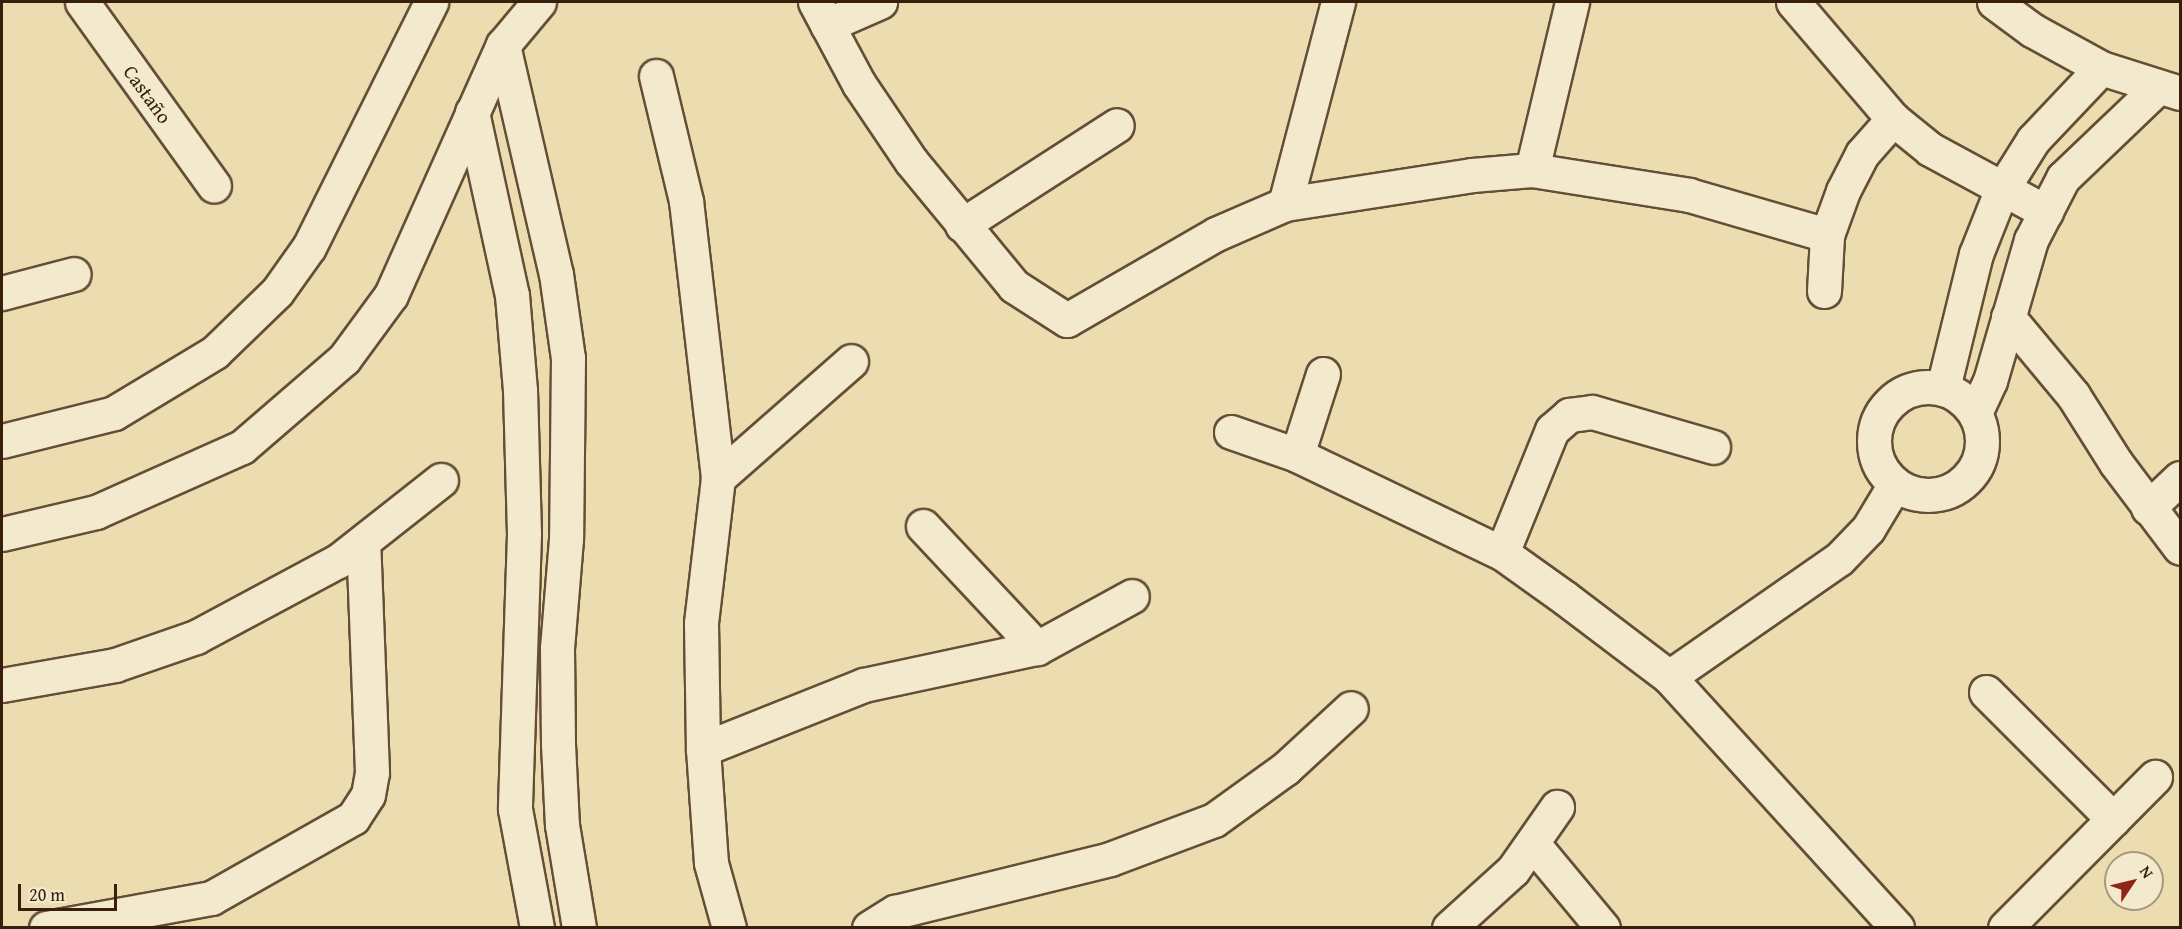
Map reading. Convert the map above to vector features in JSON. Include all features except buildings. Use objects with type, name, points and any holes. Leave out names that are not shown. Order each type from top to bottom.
[{"type":"street","name":"Castaño","points":[[82,2],[214,186]]},
{"type":"street","points":[[2,441],[114,413],[215,352],[277,292],[309,247],[431,2]]},
{"type":"street","points":[[2,534],[96,512],[242,447],[344,359],[391,295],[502,45],[539,2]]},
{"type":"street","points":[[879,2],[821,13],[858,84],[911,161],[1014,286],[1067,320],[1216,234],[1285,204],[1532,170],[1689,195],[1827,235]]},
{"type":"street","points":[[1285,204],[1338,2]]},
{"type":"street","points":[[1532,170],[1572,2]]},
{"type":"street","points":[[1793,2],[1893,119],[1930,149],[2001,191],[2046,212]]},
{"type":"street","points":[[1994,2],[2032,30],[2101,68],[2168,91]]},
{"type":"street","points":[[502,45],[556,274],[569,385],[566,527],[556,648],[562,825],[579,927]]},
{"type":"street","points":[[1943,388],[1976,254],[2001,191],[2033,140],[2101,68]]},
{"type":"street","points":[[656,76],[686,201],[718,478],[701,623],[703,749],[711,863],[729,927]]},
{"type":"street","points":[[1974,413],[1990,381],[2031,240],[2063,178],[2168,91]]},
{"type":"street","points":[[472,112],[509,281],[520,390],[524,534],[515,808],[537,927]]},
{"type":"street","points":[[1824,291],[1827,235],[1862,154],[1893,119]]},
{"type":"street","points":[[962,225],[1117,125]]},
{"type":"street","points":[[2,293],[74,274]]},
{"type":"street","points":[[509,281],[556,274]]},
{"type":"street","points":[[2008,317],[2073,395],[2148,508],[2181,548]]},
{"type":"street","points":[[718,478],[851,361]]},
{"type":"street","points":[[1297,455],[1323,374]]},
{"type":"street","points":[[520,390],[569,385]]},
{"type":"street","points":[[1918,387],[1943,388],[1961,398],[1974,413],[1983,437],[1978,461],[1964,482],[1942,493],[1918,494],[1895,484],[1879,464],[1875,448],[1879,416],[1895,397],[1918,387]]},
{"type":"street","points":[[1502,553],[1552,430],[1569,416],[1592,412],[1713,447]]},
{"type":"street","points":[[1231,432],[1297,455],[1502,553],[1669,677],[1898,927]]},
{"type":"street","points":[[2148,508],[2181,478]]},
{"type":"street","points":[[2,685],[115,665],[196,637],[363,542],[441,480]]},
{"type":"street","points":[[1669,677],[1839,559],[1868,529],[1895,484]]},
{"type":"street","points":[[923,526],[1038,648]]},
{"type":"street","points":[[46,927],[211,898],[352,818],[368,795],[372,772],[363,542]]},
{"type":"street","points":[[703,749],[864,685],[1038,648],[1132,596]]},
{"type":"street","points":[[1986,692],[2113,819]]},
{"type":"street","points":[[869,927],[895,912],[1110,859],[1214,820],[1286,768],[1351,708]]},
{"type":"street","points":[[2005,927],[2155,777]]},
{"type":"street","points":[[1449,927],[1534,845],[1557,807]]},
{"type":"street","points":[[1534,845],[1603,927]]}]
